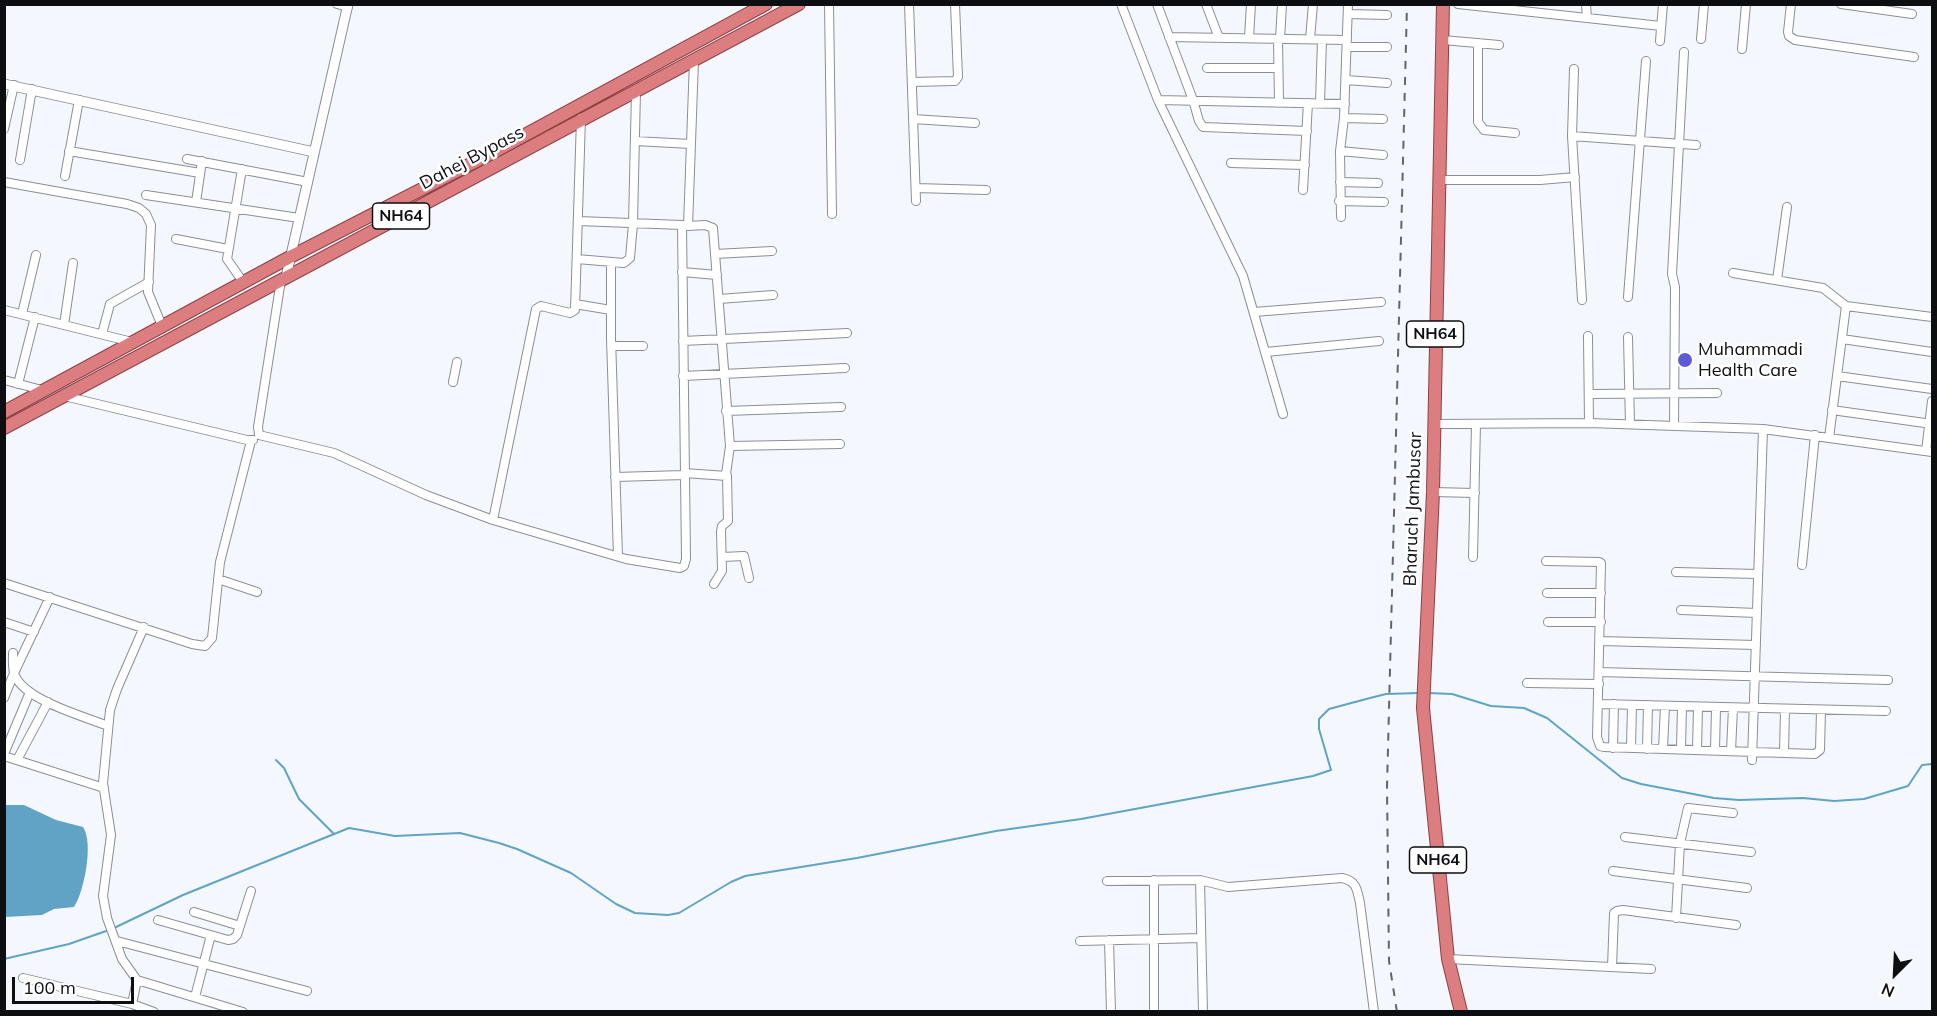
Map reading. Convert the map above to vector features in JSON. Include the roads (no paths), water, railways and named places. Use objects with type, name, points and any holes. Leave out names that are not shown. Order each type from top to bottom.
[{"type":"highway","name":"Dahej Bypass","points":[[4,412],[766,4]]},
{"type":"highway","name":"Dahej Bypass","points":[[4,428],[799,4]]},
{"type":"highway","name":"Bharuch Jambusar","points":[[1443,4],[1433,492],[1423,708],[1448,959],[1461,1011]]},
{"type":"street","points":[[259,435],[258,427],[283,278],[308,182],[348,6],[337,4]]},
{"type":"street","points":[[829,4],[832,214]]},
{"type":"street","points":[[909,4],[916,201]]},
{"type":"street","points":[[912,82],[955,81],[958,77],[955,4]]},
{"type":"street","points":[[1121,4],[1158,100],[1243,276],[1283,414]]},
{"type":"street","points":[[1157,4],[1203,128],[1307,131]]},
{"type":"street","points":[[1206,4],[1219,38]]},
{"type":"street","points":[[1249,38],[1251,4]]},
{"type":"street","points":[[1279,103],[1278,68],[1282,4]]},
{"type":"street","points":[[1310,39],[1313,4]]},
{"type":"street","points":[[1341,217],[1341,151],[1348,4]]},
{"type":"street","points":[[1458,4],[1503,7],[1661,26]]},
{"type":"street","points":[[1586,4],[1587,18]]},
{"type":"street","points":[[1660,41],[1663,4]]},
{"type":"street","points":[[1701,39],[1704,4]]},
{"type":"street","points":[[1742,49],[1746,4]]},
{"type":"street","points":[[1791,4],[1788,32],[1789,36],[1795,40],[1914,57]]},
{"type":"street","points":[[1841,4],[1912,14]]},
{"type":"street","points":[[1348,14],[1387,15]]},
{"type":"street","points":[[1169,37],[1310,39],[1387,47]]},
{"type":"street","points":[[1320,104],[1322,40]]},
{"type":"street","points":[[1443,40],[1499,45]]},
{"type":"street","points":[[1478,43],[1478,122],[1484,130],[1515,133]]},
{"type":"street","points":[[1674,426],[1675,287],[1672,274],[1684,52]]},
{"type":"street","points":[[4,583],[192,644],[200,646],[209,643],[212,638],[223,548],[250,441],[259,435],[334,453],[437,499],[494,520],[618,556],[675,569],[684,566],[686,559],[682,272],[694,60]]},
{"type":"street","points":[[1628,297],[1646,61]]},
{"type":"street","points":[[1208,68],[1278,68]]},
{"type":"street","points":[[1574,69],[1572,136],[1582,300]]},
{"type":"street","points":[[1346,80],[1387,83]]},
{"type":"street","points":[[4,129],[9,85],[314,152]]},
{"type":"street","points":[[20,160],[33,89]]},
{"type":"street","points":[[577,259],[624,262],[630,258],[636,91]]},
{"type":"street","points":[[65,176],[79,100]]},
{"type":"street","points":[[1158,100],[1345,104]]},
{"type":"street","points":[[1303,190],[1308,103]]},
{"type":"street","points":[[494,520],[536,309],[541,306],[572,312],[575,310],[580,105]]},
{"type":"street","points":[[1344,118],[1383,119]]},
{"type":"street","points":[[913,119],[975,123]]},
{"type":"street","points":[[1572,136],[1696,145]]},
{"type":"street","points":[[635,141],[691,144]]},
{"type":"street","points":[[69,151],[200,174]]},
{"type":"street","points":[[1341,151],[1383,155]]},
{"type":"street","points":[[188,159],[308,182]]},
{"type":"street","points":[[196,202],[202,161]]},
{"type":"street","points":[[1231,163],[1305,165]]},
{"type":"street","points":[[242,169],[227,259],[243,282]]},
{"type":"street","points":[[1439,180],[1540,180],[1575,177]]},
{"type":"street","points":[[4,182],[127,204],[139,208],[146,214],[151,225],[148,292],[162,326]]},
{"type":"street","points":[[1340,182],[1378,183]]},
{"type":"street","points":[[916,188],[986,190]]},
{"type":"street","points":[[146,195],[299,218]]},
{"type":"street","points":[[1340,201],[1384,202]]},
{"type":"street","points":[[1777,280],[1787,207]]},
{"type":"street","points":[[578,221],[705,225],[713,228],[729,446],[726,474],[728,478],[728,521],[721,528],[722,571],[714,584]]},
{"type":"street","points":[[176,239],[228,249]]},
{"type":"street","points":[[715,254],[772,250]]},
{"type":"street","points":[[22,314],[36,255]]},
{"type":"street","points":[[611,262],[611,346],[618,556]]},
{"type":"street","points":[[64,325],[73,263]]},
{"type":"street","points":[[682,272],[717,274]]},
{"type":"street","points":[[1733,273],[1823,288],[1846,306],[1932,317]]},
{"type":"street","points":[[102,334],[110,304],[148,282]]},
{"type":"street","points":[[719,299],[773,295]]},
{"type":"street","points":[[1254,312],[1381,302]]},
{"type":"street","points":[[575,304],[611,310]]},
{"type":"street","points":[[1829,438],[1846,306]]},
{"type":"street","points":[[4,310],[132,342]]},
{"type":"street","points":[[18,384],[35,317]]},
{"type":"street","points":[[683,341],[847,333]]},
{"type":"street","points":[[1588,336],[1589,423]]},
{"type":"street","points":[[1628,338],[1630,424]]},
{"type":"street","points":[[1842,339],[1932,352]]},
{"type":"street","points":[[1266,352],[1379,342]]},
{"type":"street","points":[[611,346],[643,346]]},
{"type":"street","points":[[453,382],[457,362]]},
{"type":"street","points":[[683,376],[845,368]]},
{"type":"street","points":[[1837,376],[1932,389]]},
{"type":"street","points":[[4,380],[42,390]]},
{"type":"street","points":[[1589,394],[1717,393]]},
{"type":"street","points":[[64,396],[250,441]]},
{"type":"street","points":[[1434,424],[1589,423],[1763,429],[1929,452],[1932,401]]},
{"type":"street","points":[[726,411],[841,407]]},
{"type":"street","points":[[1832,410],[1931,424]]},
{"type":"street","points":[[1473,557],[1476,424]]},
{"type":"street","points":[[1752,756],[1763,429]]},
{"type":"street","points":[[1802,564],[1815,435]]},
{"type":"street","points":[[729,446],[840,444]]},
{"type":"street","points":[[615,477],[726,474]]},
{"type":"street","points":[[1433,492],[1474,493]]},
{"type":"street","points":[[722,557],[744,556],[749,578]]},
{"type":"street","points":[[1546,561],[1599,562],[1602,566],[1598,742],[1604,747],[1715,750],[1752,756],[1818,753],[1821,710]]},
{"type":"street","points":[[1676,572],[1758,574]]},
{"type":"street","points":[[218,579],[256,592]]},
{"type":"street","points":[[1547,593],[1601,593]]},
{"type":"street","points":[[4,698],[50,597]]},
{"type":"street","points":[[1681,610],[1757,613]]},
{"type":"street","points":[[4,622],[34,632]]},
{"type":"street","points":[[1548,622],[1601,622]]},
{"type":"street","points":[[144,627],[110,710],[104,788],[111,835],[104,888],[107,918],[122,959],[137,980],[243,1011]]},
{"type":"street","points":[[1600,641],[1756,645]]},
{"type":"street","points":[[13,653],[14,673],[30,692],[48,702],[108,726]]},
{"type":"street","points":[[1599,672],[1888,680]]},
{"type":"street","points":[[1527,683],[1599,684]]},
{"type":"street","points":[[30,692],[4,755],[104,788]]},
{"type":"street","points":[[17,760],[48,702]]},
{"type":"street","points":[[1599,704],[1886,711]]},
{"type":"street","points":[[1613,748],[1614,705]]},
{"type":"street","points":[[1631,748],[1632,705]]},
{"type":"street","points":[[1647,749],[1648,705]]},
{"type":"street","points":[[1663,749],[1665,706]]},
{"type":"street","points":[[1681,750],[1682,706]]},
{"type":"street","points":[[1697,750],[1698,707]]},
{"type":"street","points":[[1715,750],[1716,708]]},
{"type":"street","points":[[1731,751],[1733,708]]},
{"type":"street","points":[[1784,753],[1785,709]]},
{"type":"street","points":[[1676,918],[1680,843],[1688,808],[1733,813]]},
{"type":"street","points":[[1625,837],[1751,852]]},
{"type":"street","points":[[1613,871],[1747,888]]},
{"type":"street","points":[[1107,881],[1200,880],[1228,887],[1342,878],[1350,880],[1357,886],[1374,1011]]},
{"type":"street","points":[[1154,880],[1154,1011]]},
{"type":"street","points":[[1200,880],[1203,1011]]},
{"type":"street","points":[[158,921],[228,940],[233,939],[240,926],[251,891]]},
{"type":"street","points":[[1612,967],[1614,913],[1617,910],[1736,925]]},
{"type":"street","points":[[194,912],[240,926]]},
{"type":"street","points":[[195,997],[211,935]]},
{"type":"street","points":[[1080,941],[1201,938]]},
{"type":"street","points":[[116,940],[308,991]]},
{"type":"street","points":[[1109,940],[1111,1011]]},
{"type":"street","points":[[1448,959],[1651,969]]},
{"type":"street","points":[[23,978],[154,1011]]},
{"type":"street","points":[[132,1004],[137,980]]},
{"type":"water","points":[[5,805],[24,805],[56,820],[83,827],[88,844],[88,855],[84,879],[74,907],[54,909],[42,915],[5,917]]},
{"type":"waterway","points":[[114,928],[183,895],[349,828],[395,836],[460,833],[499,843],[571,873],[616,904],[635,913],[668,915],[679,913],[745,876],[857,858],[996,831],[1081,819],[1313,776],[1331,770],[1319,729],[1319,719],[1329,709],[1386,694],[1419,693]]},
{"type":"waterway","points":[[1428,693],[1452,694],[1491,706],[1524,708],[1547,718],[1622,778],[1641,784],[1714,798],[1739,800],[1803,798],[1834,801],[1864,799],[1908,786],[1922,765],[1932,764]]},
{"type":"waterway","points":[[276,760],[284,768],[299,799],[334,834]]},
{"type":"waterway","points":[[4,959],[69,944],[109,930]]},
{"type":"railway","points":[[1397,1012],[1389,961],[1387,787],[1407,4]]},
{"type":"place","name":"Muhammadi Health Care","points":[[1685,360]]}]
